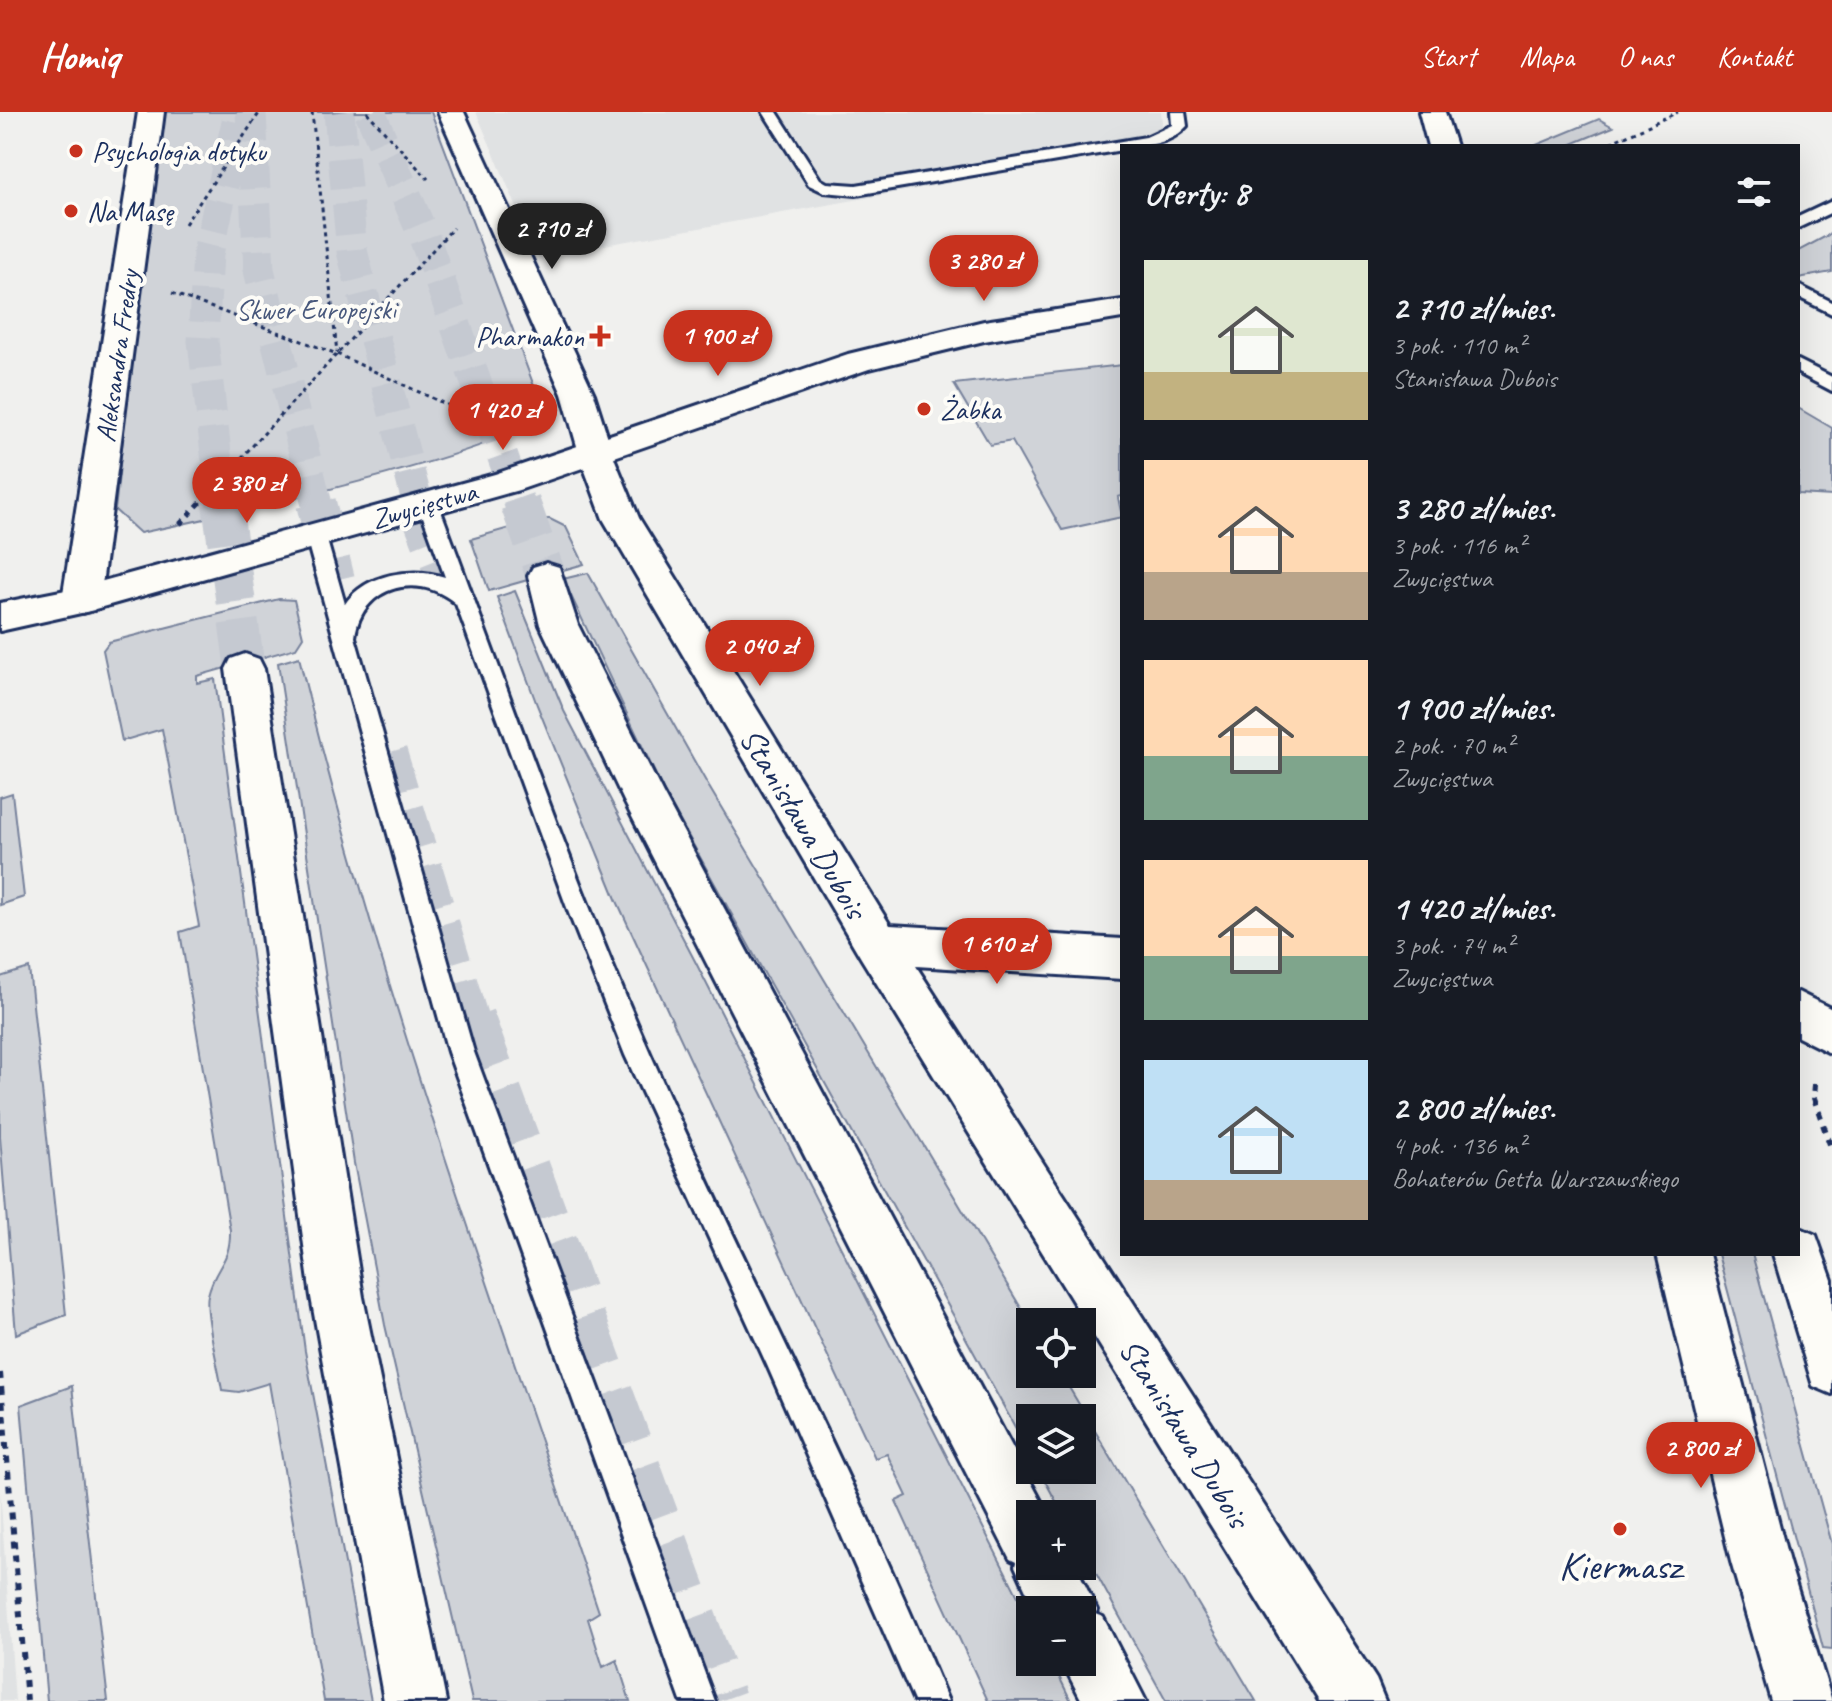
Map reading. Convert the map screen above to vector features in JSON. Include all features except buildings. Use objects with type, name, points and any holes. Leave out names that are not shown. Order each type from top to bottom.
[{"type":"street","name":"Aleksandra Fredry","points":[[81,600],[151,112]]},
{"type":"street","name":"Stanisława Dubois","points":[[451,112],[578,394],[595,451],[621,519],[877,944],[1354,1701]]},
{"type":"street","points":[[1432,112],[1441,144]]},
{"type":"street","name":"Zwycięstwa","points":[[0,617],[81,600],[507,482],[859,361],[984,331],[1120,309]]},
{"type":"street","points":[[546,576],[559,625],[645,801],[1016,1512]]},
{"type":"street","points":[[245,669],[337,1297],[415,1701]]},
{"type":"street","points":[[877,944],[1120,959]]},
{"type":"street","points":[[1800,1016],[1824,1051]]},
{"type":"street","points":[[1684,1256],[1760,1562],[1802,1701]]},
{"type":"street","points":[[1799,1256],[1832,1367]]},
{"type":"street","points":[[1096,1665],[1115,1701]]},
{"type":"lane","points":[[770,112],[814,182],[841,190],[1120,146]]},
{"type":"lane","points":[[1136,144],[1162,140],[1173,133],[1180,126],[1178,112]]},
{"type":"lane","points":[[1800,222],[1832,206]]},
{"type":"lane","points":[[1815,298],[1832,309]]},
{"type":"lane","points":[[1800,366],[1832,385]]},
{"type":"lane","points":[[428,503],[638,1055],[777,1355],[931,1701]]},
{"type":"lane","points":[[316,537],[472,1086],[698,1701]]},
{"type":"lane","points":[[344,640],[351,612],[366,594],[381,586],[398,581],[429,580],[455,588],[462,599]]},
{"type":"path","points":[[181,230],[260,112]]},
{"type":"path","points":[[312,112],[337,354]]},
{"type":"path","points":[[367,112],[434,186]]},
{"type":"path","points":[[1607,144],[1678,112]]},
{"type":"path","points":[[172,532],[458,222]]},
{"type":"path","points":[[161,288],[337,354],[501,430],[493,445]]},
{"type":"path","points":[[1824,1051],[1814,1098],[1832,1150]]},
{"type":"path","points":[[0,1373],[27,1701]]},
{"type":"shaded area","points":[[476,112],[1161,112],[1164,144],[1120,144],[1120,152],[538,257]]},
{"type":"shaded area","points":[[0,1490],[15,1701],[0,1701]]},
{"type":"green space","name":"Skwer Europejski","points":[[159,112],[431,112],[544,412],[521,428],[421,464],[288,500],[140,533],[115,510]]},
{"type":"green space","points":[[1599,119],[1613,127],[1572,144],[1539,144]]},
{"type":"green space","points":[[1832,233],[1832,272],[1800,278],[1800,250]]},
{"type":"green space","points":[[1120,365],[1120,517],[1062,530],[1012,441],[990,445],[954,384]]},
{"type":"green space","points":[[1800,409],[1832,428],[1832,496],[1800,494]]},
{"type":"green space","points":[[550,519],[566,527],[584,564],[489,591],[471,539]]},
{"type":"green space","points":[[588,573],[709,787],[1021,1308],[1016,1308],[1016,1388],[1069,1388],[1079,1404],[1016,1404],[1016,1429],[664,792],[563,579]]},
{"type":"green space","points":[[515,591],[564,711],[696,963],[1018,1596],[1016,1676],[1059,1676],[1071,1701],[988,1701],[896,1501],[907,1496],[887,1454],[875,1458],[616,899],[497,597]]},
{"type":"green space","points":[[279,599],[294,600],[303,637],[296,648],[197,676],[197,683],[215,679],[305,1351],[371,1701],[324,1701],[269,1383],[239,1392],[222,1390],[207,1303],[211,1285],[228,1250],[230,1230],[180,932],[199,926],[162,729],[122,741],[103,650],[109,642]]},
{"type":"green space","points":[[299,657],[330,778],[400,1019],[599,1612],[588,1619],[603,1667],[617,1660],[630,1701],[472,1701],[385,1325],[354,1163],[278,663]]},
{"type":"green space","points":[[12,793],[24,897],[0,905],[0,797]]},
{"type":"green space","points":[[29,968],[66,1315],[16,1334],[0,1137],[0,977]]},
{"type":"green space","points":[[1719,1256],[1753,1256],[1832,1544],[1832,1649],[1823,1648]]},
{"type":"green space","points":[[72,1386],[108,1701],[47,1701],[21,1405]]},
{"type":"green space","points":[[1096,1433],[1256,1701],[1166,1701],[1096,1574],[1096,1500],[1055,1500],[1047,1484],[1096,1484]]},
{"type":"tunnel","points":[[251,112],[259,270],[317,505]]},
{"type":"tunnel","points":[[339,112],[352,251],[418,505]]},
{"type":"tunnel","points":[[370,112],[424,237],[520,505]]},
{"type":"tunnel","points":[[222,505],[203,341],[208,254],[237,122]]},
{"type":"tunnel","points":[[222,503],[245,669]]},
{"type":"tunnel","points":[[316,503],[335,580]]},
{"type":"tunnel","points":[[417,503],[447,579]]},
{"type":"tunnel","points":[[520,503],[546,576]]},
{"type":"tunnel","points":[[387,753],[469,1021]]},
{"type":"tunnel","points":[[468,1019],[720,1701]]},
{"type":"place","name":"Psychologia dotyku","points":[[76,151]]},
{"type":"place","name":"Na Masę","points":[[71,211]]},
{"type":"place","name":"Pharmakon","points":[[600,336]]},
{"type":"place","name":"Żabka","points":[[924,409]]},
{"type":"place","name":"Kiermasz","points":[[1620,1529]]}]
